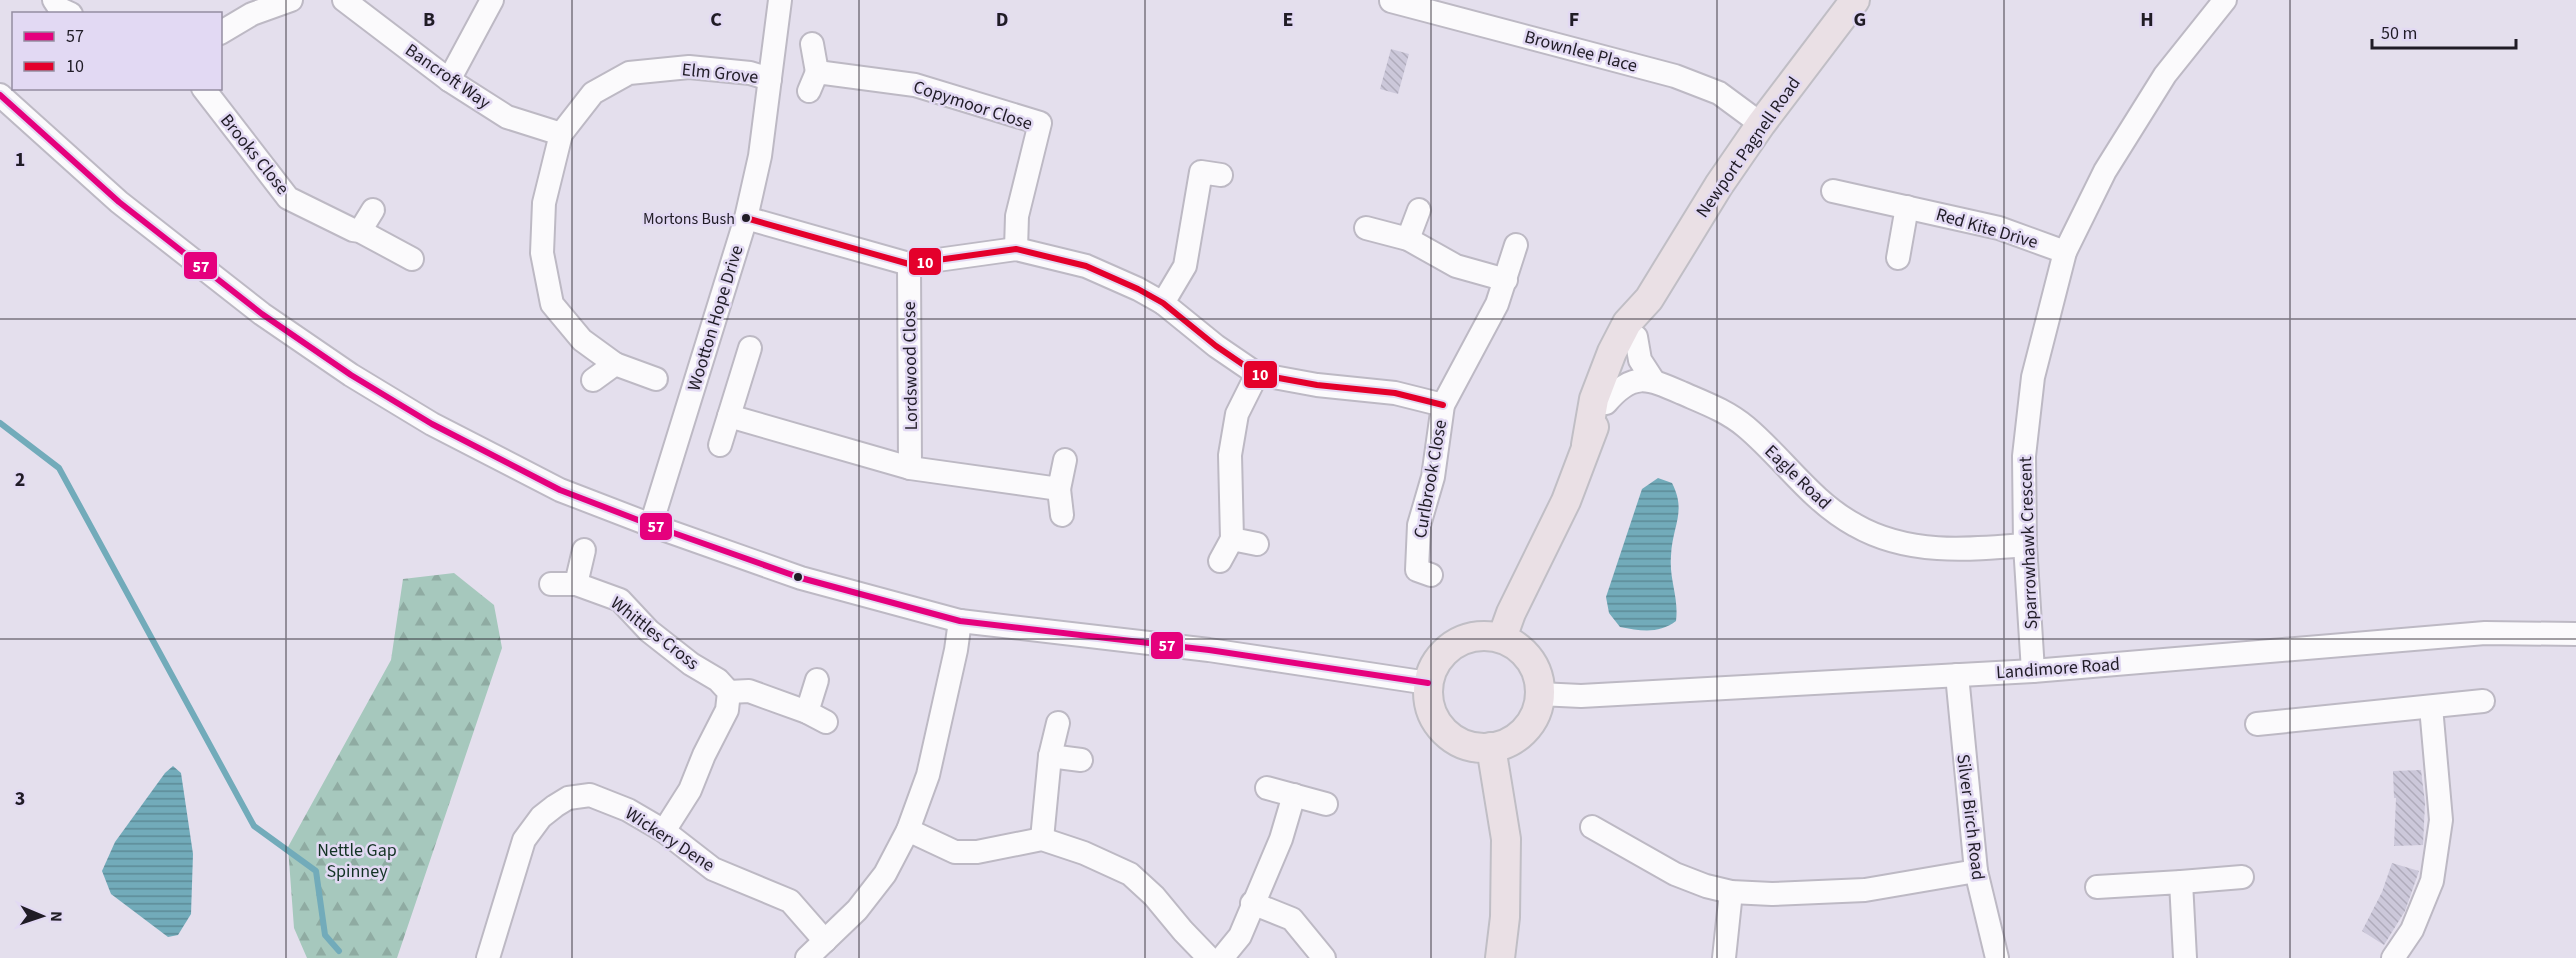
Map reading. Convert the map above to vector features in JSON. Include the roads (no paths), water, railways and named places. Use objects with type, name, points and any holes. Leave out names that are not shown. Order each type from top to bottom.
[{"type":"main road","name":"Newport Pagnell Road","points":[[1586,445],[1594,399],[1612,352],[1627,323],[1649,298],[1719,185],[1761,124],[1855,0]]},
{"type":"main road","name":"Newport Pagnell Road","points":[[1502,638],[1511,613],[1566,501],[1586,445],[1636,337],[1649,298]]},
{"type":"main road","points":[[1482,635],[1502,638],[1518,647],[1530,660],[1538,676],[1539,694],[1536,713],[1525,729],[1510,741],[1491,747],[1470,746],[1452,738],[1437,723],[1429,704],[1428,683],[1434,665],[1447,649],[1463,639],[1482,635]]},
{"type":"main road","points":[[1491,747],[1506,839],[1505,916],[1500,958]]},
{"type":"street","points":[[54,0],[60,9],[67,12]]},
{"type":"street","points":[[222,32],[252,14],[291,0]]},
{"type":"street","name":"Bancroft Way","points":[[344,0],[449,80],[507,117],[561,134]]},
{"type":"street","points":[[449,80],[492,0]]},
{"type":"street","name":"Wootton Hope Drive","points":[[651,525],[746,218],[760,156],[780,0]]},
{"type":"street","name":"Sparrowhawk Crescent","points":[[2033,671],[2025,545],[2024,456],[2033,377],[2065,252],[2105,171],[2165,75],[2225,0]]},
{"type":"street","name":"Brownlee Place","points":[[1391,1],[1675,76],[1719,93],[1761,124]]},
{"type":"street","name":"Copymoor Close","points":[[812,44],[813,82],[915,85],[1040,123],[1017,216],[1016,249]]},
{"type":"street","name":"Elm Grove","points":[[656,379],[615,364],[582,340],[552,304],[542,253],[544,203],[561,134],[593,93],[629,74],[689,67],[750,73],[770,79]]},
{"type":"street","name":"Brooks Close","points":[[205,90],[288,198],[353,230],[360,231],[412,259]]},
{"type":"street","points":[[0,95],[168,243],[262,314],[351,375],[432,424],[560,490],[801,578],[960,621],[1209,650],[1428,683]]},
{"type":"street","points":[[1163,303],[1185,266],[1201,172],[1221,175]]},
{"type":"street","name":"Red Kite Drive","points":[[1833,191],[1999,228],[2065,252]]},
{"type":"street","points":[[1898,258],[1907,207]]},
{"type":"street","points":[[360,231],[373,210]]},
{"type":"street","points":[[1408,239],[1419,210]]},
{"type":"street","points":[[746,218],[909,264],[1016,249],[1086,266],[1163,303],[1215,346],[1257,374],[1317,385],[1395,393],[1443,405]]},
{"type":"street","points":[[1366,228],[1408,239],[1456,266],[1506,280]]},
{"type":"street","name":"Curlbrook Close","points":[[1431,575],[1417,570],[1419,525],[1433,477],[1443,405],[1497,304],[1516,245]]},
{"type":"street","name":"Lordswood Close","points":[[909,264],[910,468]]},
{"type":"street","points":[[1606,403],[1618,390],[1632,382],[1653,380],[1640,360],[1636,337]]},
{"type":"street","points":[[720,445],[750,348]]},
{"type":"street","points":[[593,380],[615,364]]},
{"type":"street","points":[[1220,561],[1232,539],[1230,455],[1237,414],[1257,374]]},
{"type":"street","name":"Eagle Road","points":[[1653,380],[1721,409],[1738,421],[1822,504],[1856,526],[1893,541],[1926,548],[1966,550],[2025,545]]},
{"type":"street","points":[[729,416],[910,468],[1059,489]]},
{"type":"street","points":[[1062,514],[1059,489],[1065,460]]},
{"type":"street","points":[[1232,539],[1257,544]]},
{"type":"street","points":[[576,584],[584,550]]},
{"type":"street","name":"Whittles Cross","points":[[550,584],[576,584],[620,600],[649,631],[691,664],[718,680],[729,692]]},
{"type":"street","points":[[807,958],[857,910],[885,874],[908,830],[928,775],[956,650],[960,621]]},
{"type":"street","name":"Landimore Road","points":[[1539,694],[1581,696],[2033,671],[2486,633],[2576,634]]},
{"type":"street","name":"Silver Birch Road","points":[[1957,675],[1976,871],[1997,958]]},
{"type":"street","points":[[664,831],[690,790],[704,755],[727,710],[729,692],[748,691],[816,717],[817,680]]},
{"type":"street","points":[[2257,724],[2483,701]]},
{"type":"street","points":[[2393,958],[2412,930],[2432,881],[2441,820],[2431,707]]},
{"type":"street","points":[[1042,839],[1050,756],[1058,723]]},
{"type":"street","points":[[1050,756],[1081,760]]},
{"type":"street","points":[[1267,788],[1326,804]]},
{"type":"street","name":"Wickery Dene","points":[[491,957],[524,840],[541,817],[555,806],[568,798],[590,795],[628,810],[664,831],[713,869],[790,901],[825,941]]},
{"type":"street","points":[[1222,958],[1240,936],[1281,839],[1294,795]]},
{"type":"street","points":[[1592,826],[1675,874],[1706,886],[1731,892],[1772,894],[1865,890],[1976,871]]},
{"type":"street","points":[[908,830],[955,852],[977,852],[1042,839],[1084,853],[1130,874],[1154,896],[1209,958]]},
{"type":"street","points":[[2097,887],[2242,877]]},
{"type":"street","points":[[2181,882],[2185,958]]},
{"type":"street","points":[[1724,958],[1731,892]]},
{"type":"street","points":[[1252,903],[1292,919],[1324,958]]},
{"type":"water","points":[[1658,478],[1672,483],[1678,502],[1679,511],[1672,545],[1671,565],[1676,621],[1656,630],[1620,627],[1609,613],[1606,597],[1642,489]]},
{"type":"water","points":[[173,766],[181,773],[193,854],[191,914],[178,935],[168,937],[111,894],[102,871],[115,842],[165,773]]},
{"type":"waterway","points":[[0,423],[59,468],[254,826],[316,871],[325,935],[339,951]]},
{"type":"place","name":"Mortons Bush","points":[[746,218]]},
{"type":"park label","name":"Nettle Gap Spinney","points":[[357,860]]}]
